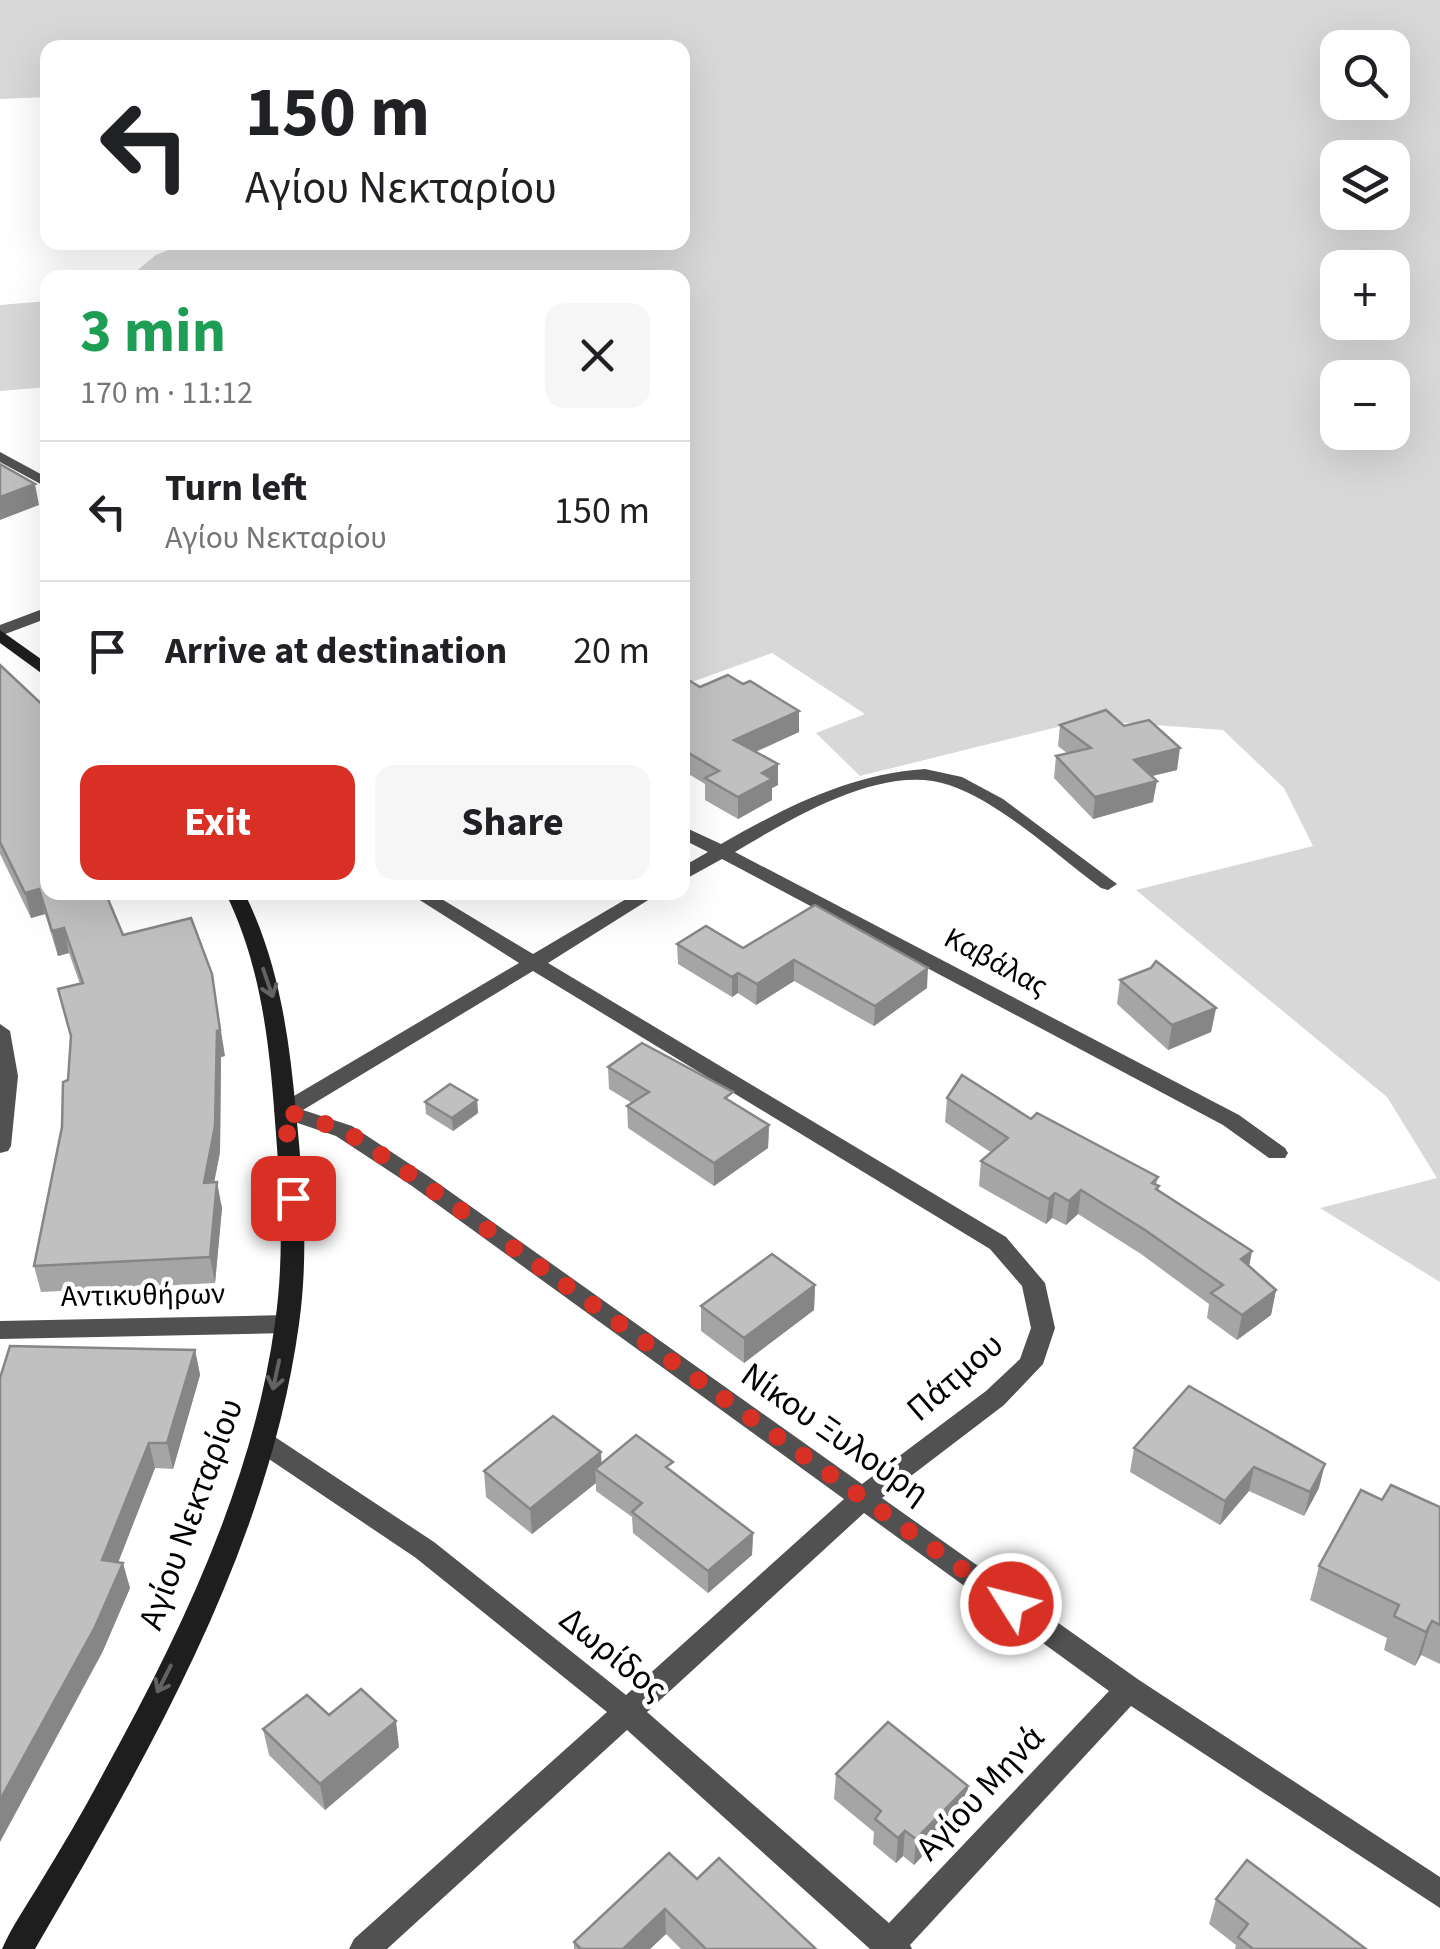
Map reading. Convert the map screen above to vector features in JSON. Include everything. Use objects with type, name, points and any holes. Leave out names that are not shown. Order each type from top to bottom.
[{"type":"street","points":[[0,456],[40,479]]},
{"type":"street","points":[[40,616],[0,633],[40,666]]},
{"type":"street","points":[[690,870],[805,807],[869,782],[918,774],[954,780],[1108,884]]},
{"type":"street","name":"Καβάλας","points":[[690,835],[1231,1120],[1277,1153]]},
{"type":"street","name":"Αγίου Νεκταρίου","points":[[18,1949],[86,1835],[205,1599],[262,1442],[287,1324],[293,1198],[274,1001],[237,900]]},
{"type":"street","name":"Πάτμου","points":[[365,1949],[864,1497],[995,1398],[1031,1364],[1042,1328],[1033,1283],[998,1243],[912,1187],[429,900]]},
{"type":"street","points":[[285,1111],[638,900]]},
{"type":"street","points":[[0,1032],[6,1076],[0,1146]]},
{"type":"street","name":"Νίκου Ξυλούρη","points":[[285,1111],[344,1130],[420,1181],[1129,1689],[1440,1894]]},
{"type":"street","name":"Αντικυθήρων","points":[[0,1330],[287,1324]]},
{"type":"street","name":"Δωρίδος","points":[[262,1442],[424,1550],[626,1711],[891,1947]]},
{"type":"street","name":"Αγίου Μηνά","points":[[891,1947],[1129,1689]]},
{"type":"shaded area","points":[[0,0],[1440,0],[1440,1282],[1320,1208],[1437,1178],[1387,1097],[1136,890],[1313,846],[1284,788],[1223,730],[1086,720],[860,776],[816,733],[865,714],[772,653],[690,683],[690,270],[138,270],[168,250],[690,250],[690,40],[40,40],[40,97],[0,99]]},
{"type":"shaded area","points":[[40,302],[40,388],[0,391],[0,305]]},
{"type":"building","points":[[0,464],[35,484],[0,497]]},
{"type":"building","points":[[0,665],[40,702],[40,892],[39,889],[25,893],[0,842]]},
{"type":"building","points":[[728,675],[743,684],[750,681],[799,711],[734,740],[778,764],[762,773],[772,779],[738,797],[705,778],[719,771],[690,754],[690,681],[700,687]]},
{"type":"building","points":[[1106,710],[1124,726],[1149,720],[1180,748],[1134,760],[1157,781],[1095,797],[1056,756],[1091,748],[1060,725]]},
{"type":"building","points":[[42,900],[108,900],[123,935],[191,918],[212,974],[220,1030],[215,1126],[204,1183],[217,1182],[210,1257],[34,1266],[62,1127],[63,1082],[68,1080],[71,1036],[58,989],[83,983],[64,928],[52,931]]},
{"type":"building","points":[[815,905],[928,968],[875,1006],[794,960],[757,984],[738,973],[732,977],[677,944],[706,926],[743,948]]},
{"type":"building","points":[[1156,961],[1216,1008],[1172,1025],[1120,980],[1151,968]]},
{"type":"building","points":[[642,1043],[733,1092],[725,1098],[769,1125],[714,1163],[627,1106],[649,1092],[608,1067]]},
{"type":"building","points":[[962,1075],[1031,1119],[1037,1113],[1158,1177],[1152,1183],[1159,1186],[1156,1189],[1252,1251],[1241,1259],[1276,1290],[1242,1315],[1211,1293],[1223,1285],[1081,1190],[1069,1201],[1055,1193],[1049,1199],[981,1161],[1008,1138],[947,1098]]},
{"type":"building","points":[[450,1084],[477,1100],[452,1118],[425,1102]]},
{"type":"building","points":[[772,1254],[815,1285],[744,1338],[701,1306]]},
{"type":"building","points":[[10,1346],[195,1350],[167,1443],[149,1443],[102,1560],[123,1563],[95,1627],[0,1800],[0,1378]]},
{"type":"building","points":[[1189,1386],[1325,1464],[1310,1492],[1254,1467],[1225,1501],[1134,1448]]},
{"type":"building","points":[[553,1416],[601,1452],[530,1509],[484,1471]]},
{"type":"building","points":[[636,1435],[673,1462],[666,1467],[753,1533],[708,1571],[632,1512],[642,1503],[595,1469]]},
{"type":"building","points":[[1391,1485],[1440,1507],[1440,1625],[1432,1621],[1426,1632],[1394,1616],[1399,1605],[1319,1566],[1361,1490],[1382,1500]]},
{"type":"building","points":[[361,1689],[396,1721],[320,1784],[263,1729],[307,1695],[329,1715]]},
{"type":"building","points":[[888,1722],[968,1786],[916,1839],[905,1831],[898,1838],[875,1819],[881,1811],[836,1774]]},
{"type":"building","points":[[669,1853],[697,1879],[719,1858],[816,1949],[706,1949],[665,1909],[623,1949],[581,1949],[574,1942]]},
{"type":"building","points":[[1247,1860],[1366,1949],[1253,1949],[1238,1937],[1248,1924],[1216,1899]]},
{"type":"route","points":[[293,1198],[285,1111],[344,1130],[420,1181],[1011,1604]]}]
